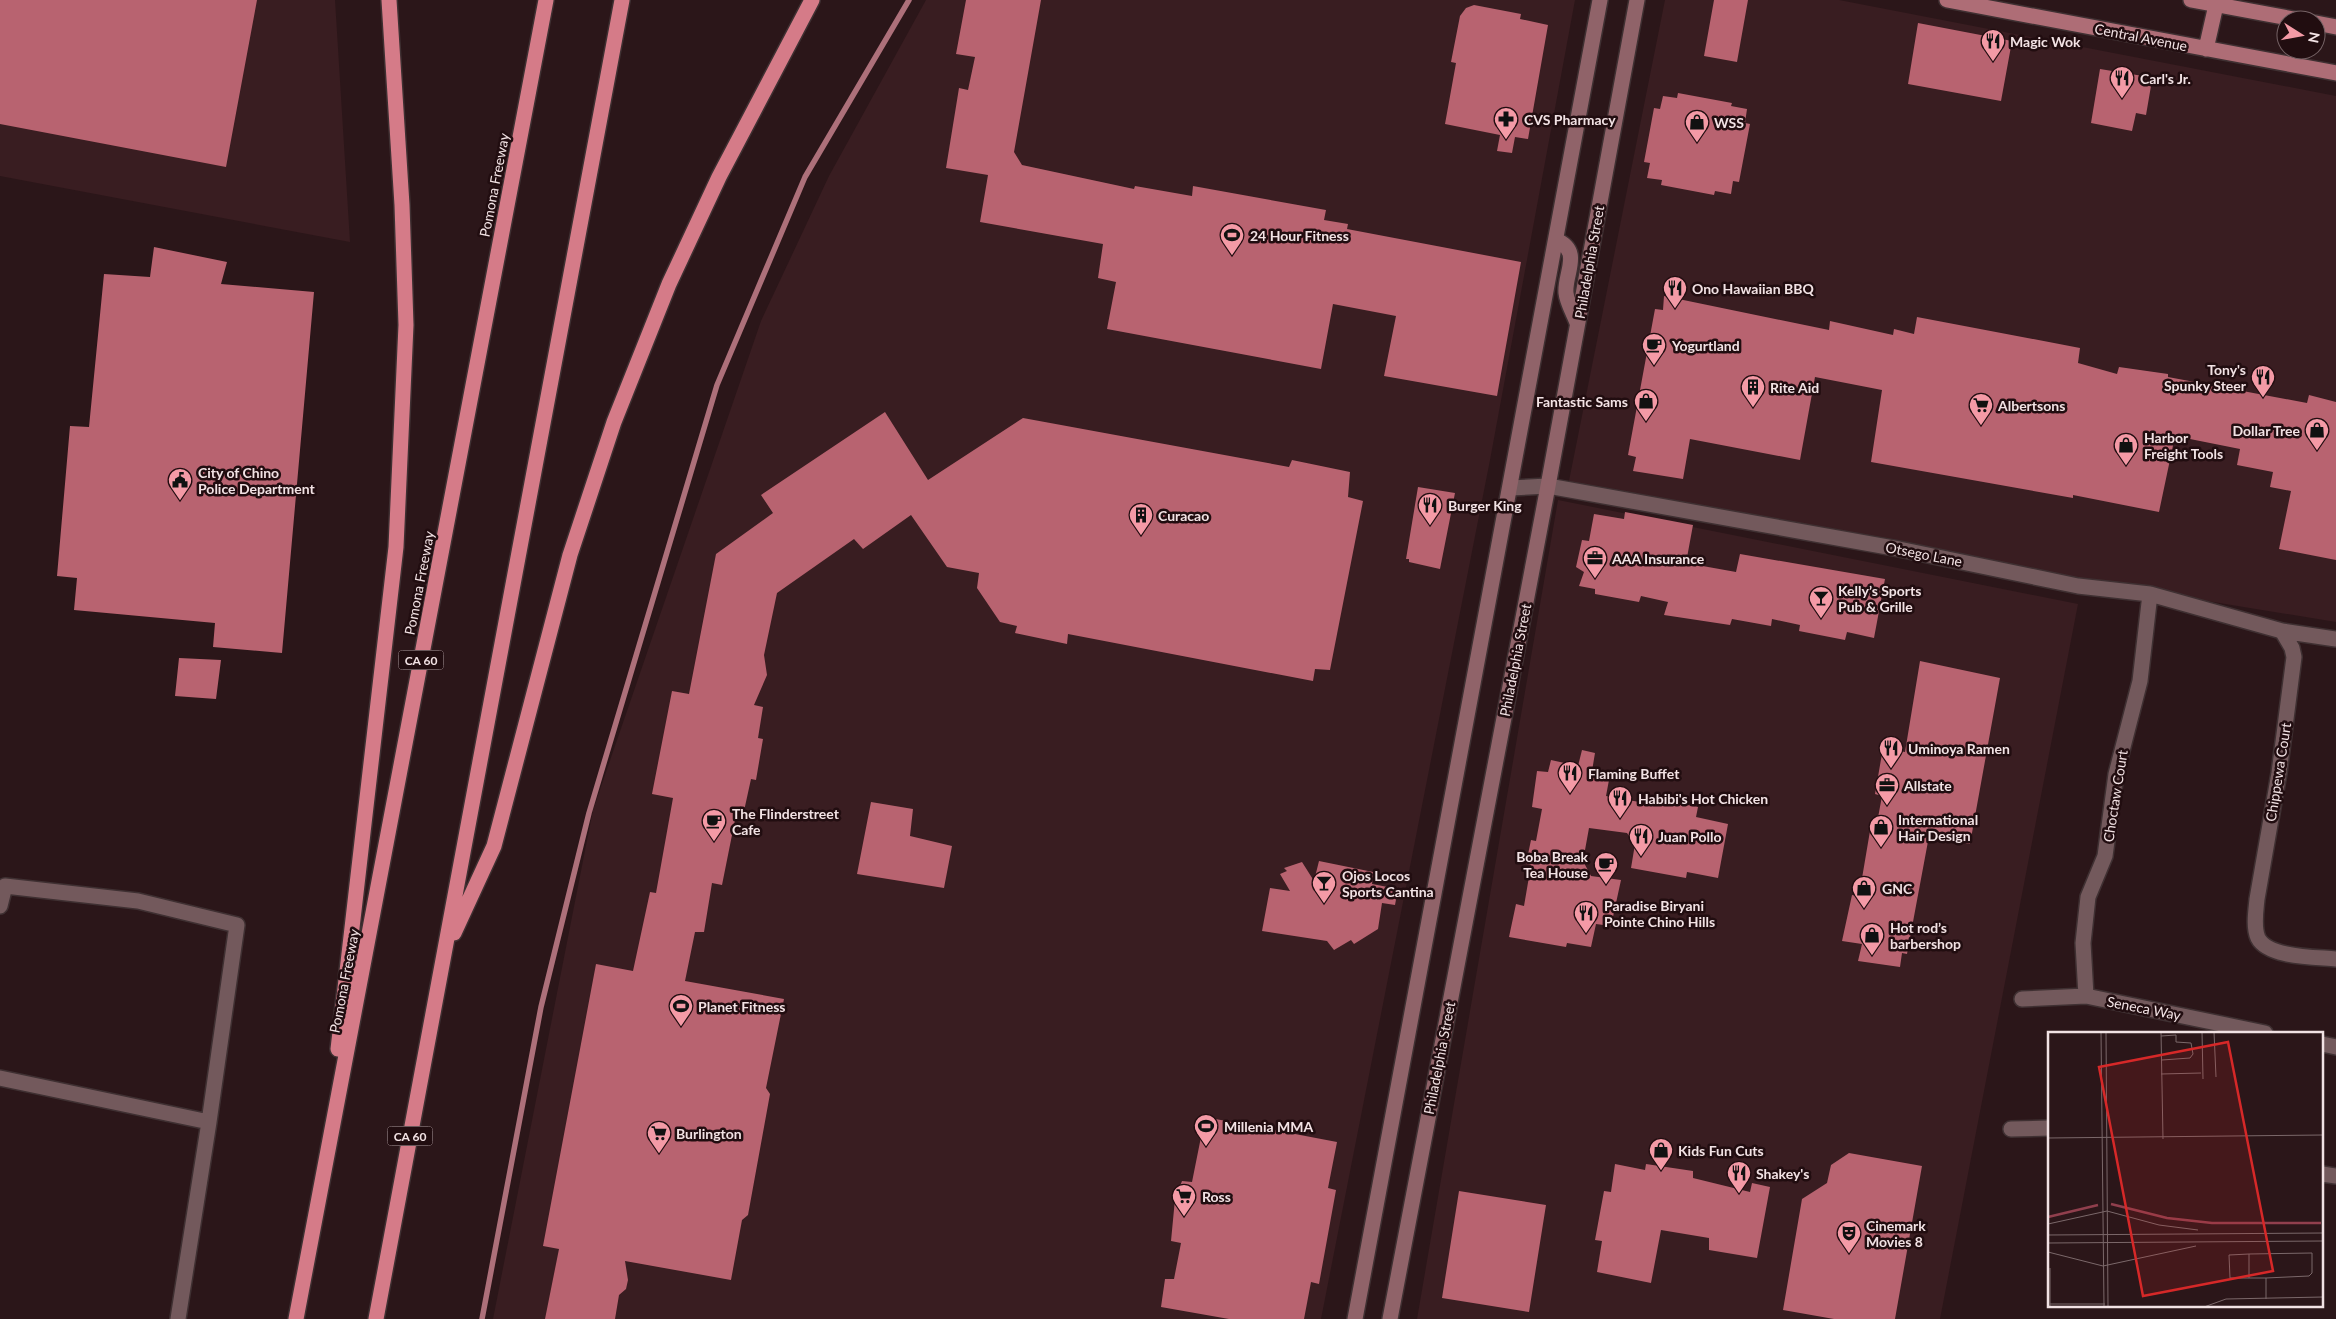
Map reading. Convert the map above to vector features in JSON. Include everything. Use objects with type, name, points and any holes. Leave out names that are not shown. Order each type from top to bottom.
[{"type":"highway","points":[[324,1173],[396,547],[406,325],[402,205],[389,0]]},
{"type":"highway","name":"Pomona Freeway","points":[[296,1319],[546,0]]},
{"type":"highway","name":"CA 60","points":[[376,1319],[622,0]]},
{"type":"highway","points":[[444,953],[494,846],[570,555],[614,422],[669,284],[719,177],[812,0]]},
{"type":"main road","points":[[1355,1319],[1600,0]]},
{"type":"main road","name":"Philadelphia Street","points":[[1390,1319],[1548,486],[1637,0]]},
{"type":"main road","name":"Central Avenue","points":[[1947,0],[2336,73]]},
{"type":"main road","points":[[2191,0],[2276,16]]},
{"type":"main road","points":[[2206,49],[2216,5]]},
{"type":"main road","points":[[1556,240],[1564,243],[1569,251],[1571,263],[1566,292],[1578,324]]},
{"type":"street","name":"Otsego Lane","points":[[1510,488],[1548,486],[1899,549],[2078,586],[2150,594],[2282,631],[2336,638]]},
{"type":"street","name":"Choctaw Court","points":[[2086,996],[2083,943],[2088,897],[2106,856],[2116,774],[2140,681],[2150,594]]},
{"type":"street","name":"Chippewa Court","points":[[2282,631],[2292,648],[2294,657],[2279,773],[2255,915],[2258,938],[2264,944],[2287,955],[2336,959]]},
{"type":"street","points":[[0,906],[5,886],[138,901],[238,924],[178,1319]]},
{"type":"street","name":"Seneca Way","points":[[2022,999],[2086,996],[2260,1032]]},
{"type":"street","points":[[0,1078],[209,1122]]},
{"type":"street","points":[[2012,1130],[2048,1128]]},
{"type":"shaded area","points":[[0,0],[335,0],[350,242],[0,176]]},
{"type":"shaded area","points":[[926,0],[1575,0],[1490,460],[1321,1319],[493,1319],[593,810],[761,321],[829,176]]},
{"type":"shaded area","points":[[1665,0],[1839,0],[2336,96],[2336,622],[1566,496]]},
{"type":"shaded area","points":[[1558,500],[2078,604],[1940,1319],[1417,1319]]},
{"type":"building","points":[[0,0],[257,0],[226,167],[0,124]]},
{"type":"building","points":[[966,0],[1041,0],[1014,152],[1022,165],[1134,189],[1135,186],[1192,196],[1193,186],[1326,210],[1324,220],[1348,224],[1347,229],[1521,262],[1497,396],[1384,376],[1396,316],[1333,304],[1321,369],[1107,329],[1116,282],[1098,278],[1103,244],[980,222],[988,175],[946,168],[959,88],[968,90],[975,57],[956,54]]},
{"type":"building","points":[[1714,0],[1748,0],[1737,62],[1704,56]]},
{"type":"building","name":"CVS Pharmacy","points":[[1474,5],[1521,14],[1520,19],[1548,25],[1528,139],[1515,137],[1512,153],[1497,151],[1500,135],[1445,124],[1456,63],[1451,62],[1460,16],[1466,8]]},
{"type":"building","points":[[1918,23],[2012,41],[2001,101],[1908,84]]},
{"type":"building","name":"Carl's Jr.","points":[[2100,69],[2143,76],[2141,83],[2151,86],[2146,115],[2136,113],[2132,131],[2091,123]]},
{"type":"building","name":"WSS","points":[[1678,93],[1732,103],[1731,106],[1747,109],[1745,123],[1750,124],[1739,182],[1733,181],[1731,194],[1715,191],[1714,195],[1661,185],[1662,180],[1647,178],[1650,163],[1644,162],[1654,108],[1660,109],[1663,96],[1677,98]]},
{"type":"building","name":"City of Chino Police Department","points":[[154,247],[227,262],[221,284],[314,292],[282,653],[213,647],[215,623],[74,610],[77,578],[57,576],[70,426],[89,427],[104,274],[150,277]]},
{"type":"building","points":[[1664,296],[1829,330],[1830,321],[1893,335],[1894,329],[1914,334],[1917,317],[2080,348],[2078,363],[2117,374],[2119,367],[2168,374],[2168,377],[2307,403],[2309,395],[2336,402],[2336,560],[2279,549],[2291,491],[2270,487],[2273,472],[2237,465],[2240,449],[2175,436],[2159,512],[2073,495],[2073,498],[1871,462],[1882,390],[1815,377],[1800,460],[1690,439],[1683,479],[1633,471],[1636,457],[1628,455],[1655,309],[1663,310]]},
{"type":"building","points":[[885,412],[928,480],[1023,418],[1289,467],[1292,460],[1350,472],[1348,497],[1363,501],[1330,670],[1315,669],[1313,681],[1068,634],[1067,644],[1015,633],[1017,626],[1000,622],[977,588],[979,573],[947,567],[911,515],[863,549],[854,539],[777,593],[764,655],[767,675],[754,705],[763,707],[758,738],[763,739],[756,780],[751,779],[744,811],[737,810],[722,885],[712,883],[704,932],[695,932],[685,981],[784,999],[766,1088],[770,1094],[748,1215],[742,1220],[731,1280],[625,1261],[628,1280],[626,1289],[619,1295],[615,1319],[545,1319],[559,1249],[543,1246],[596,964],[633,971],[650,892],[656,893],[673,798],[652,794],[672,691],[689,694],[716,554],[773,513],[761,495]]},
{"type":"building","name":"Burger King","points":[[1418,487],[1455,493],[1440,569],[1409,562],[1409,559],[1406,559]]},
{"type":"building","points":[[1625,512],[1693,525],[1686,563],[1736,572],[1740,554],[1885,579],[1874,638],[1847,632],[1845,640],[1799,631],[1800,625],[1772,619],[1771,626],[1732,619],[1730,625],[1664,615],[1668,602],[1641,596],[1639,602],[1595,594],[1595,589],[1579,586],[1584,572],[1576,567],[1582,540],[1589,541],[1594,514],[1624,519]]},
{"type":"building","points":[[179,658],[221,660],[216,699],[175,696]]},
{"type":"building","points":[[1920,661],[2000,678],[1970,844],[1929,836],[1907,954],[1902,953],[1900,967],[1858,961],[1862,944],[1842,941],[1852,895],[1859,896],[1871,825],[1877,823],[1882,796],[1875,794],[1883,748],[1905,752]]},
{"type":"building","points":[[1582,750],[1595,753],[1591,777],[1609,780],[1606,796],[1656,805],[1656,799],[1698,807],[1696,817],[1728,824],[1718,878],[1687,872],[1686,878],[1631,868],[1635,844],[1627,833],[1589,828],[1583,861],[1591,876],[1621,880],[1611,926],[1596,924],[1591,947],[1567,943],[1566,947],[1509,937],[1516,904],[1524,906],[1531,865],[1526,864],[1531,840],[1536,841],[1542,809],[1532,807],[1537,771],[1548,772],[1551,760],[1578,766]]},
{"type":"building","points":[[871,802],[913,809],[910,836],[952,846],[944,888],[857,874]]},
{"type":"building","name":"Ojos Locos Sports Cantina","points":[[1319,861],[1373,872],[1372,884],[1398,889],[1395,905],[1382,903],[1378,929],[1354,944],[1351,940],[1334,950],[1327,941],[1262,931],[1270,888],[1290,891],[1280,874],[1287,871],[1284,868],[1302,862],[1314,881]]},
{"type":"building","points":[[1205,1117],[1337,1142],[1328,1188],[1336,1190],[1319,1284],[1311,1282],[1304,1319],[1229,1319],[1161,1307],[1165,1279],[1174,1279],[1181,1243],[1171,1241],[1175,1199],[1182,1181],[1192,1182]]},
{"type":"building","name":"Cinemark Movies 8","points":[[1849,1153],[1922,1166],[1895,1319],[1834,1319],[1783,1310],[1802,1199],[1827,1183],[1831,1165]]},
{"type":"building","points":[[1615,1164],[1645,1170],[1646,1164],[1693,1171],[1693,1178],[1750,1192],[1752,1183],[1770,1187],[1757,1258],[1709,1250],[1709,1238],[1661,1230],[1651,1283],[1597,1272],[1602,1241],[1595,1240],[1604,1191],[1611,1192]]},
{"type":"building","points":[[1459,1191],[1546,1205],[1529,1312],[1442,1298]]},
{"type":"waterway","points":[[482,1319],[541,1007],[589,813],[717,385],[805,177],[909,0]]},
{"type":"place","name":"Magic Wok","points":[[1993,62]]},
{"type":"place","name":"Carl's Jr.","points":[[2122,99]]},
{"type":"place","name":"CVS Pharmacy","points":[[1506,140]]},
{"type":"place","name":"WSS","points":[[1697,143]]},
{"type":"place","name":"24 Hour Fitness","points":[[1232,256]]},
{"type":"place","name":"Ono Hawaiian BBQ","points":[[1675,309]]},
{"type":"place","name":"Yogurtland","points":[[1654,366]]},
{"type":"place","name":"Tony's Spunky Steer","points":[[2263,398]]},
{"type":"place","name":"Rite Aid","points":[[1753,408]]},
{"type":"place","name":"Fantastic Sams","points":[[1646,422]]},
{"type":"place","name":"Albertsons","points":[[1981,426]]},
{"type":"place","name":"Dollar Tree","points":[[2317,451]]},
{"type":"place","name":"Harbor Freight Tools","points":[[2126,466]]},
{"type":"place","name":"City of Chino Police Department","points":[[180,501]]},
{"type":"place","name":"Burger King","points":[[1430,526]]},
{"type":"place","name":"Curacao","points":[[1141,536]]},
{"type":"place","name":"AAA Insurance","points":[[1595,579]]},
{"type":"place","name":"Kelly’s Sports Pub & Grille","points":[[1821,619]]},
{"type":"place","name":"Uminoya Ramen","points":[[1891,769]]},
{"type":"place","name":"Flaming Buffet","points":[[1570,794]]},
{"type":"place","name":"Allstate","points":[[1887,806]]},
{"type":"place","name":"Habibi's Hot Chicken","points":[[1620,819]]},
{"type":"place","name":"The Flinderstreet Cafe","points":[[714,842]]},
{"type":"place","name":"International Hair Design","points":[[1881,848]]},
{"type":"place","name":"Juan Pollo","points":[[1641,857]]},
{"type":"place","name":"Boba Break Tea House","points":[[1606,885]]},
{"type":"place","name":"Ojos Locos Sports Cantina","points":[[1324,904]]},
{"type":"place","name":"GNC","points":[[1864,909]]},
{"type":"place","name":"Paradise Biryani Pointe Chino Hills","points":[[1586,934]]},
{"type":"place","name":"Hot rod’s barbershop","points":[[1872,956]]},
{"type":"place","name":"Planet Fitness","points":[[681,1027]]},
{"type":"place","name":"Millenia MMA","points":[[1206,1147]]},
{"type":"place","name":"Burlington","points":[[659,1154]]},
{"type":"place","name":"Kids Fun Cuts","points":[[1661,1171]]},
{"type":"place","name":"Shakey's","points":[[1739,1194]]},
{"type":"place","name":"Ross","points":[[1184,1217]]},
{"type":"place","name":"Cinemark Movies 8","points":[[1849,1254]]}]
